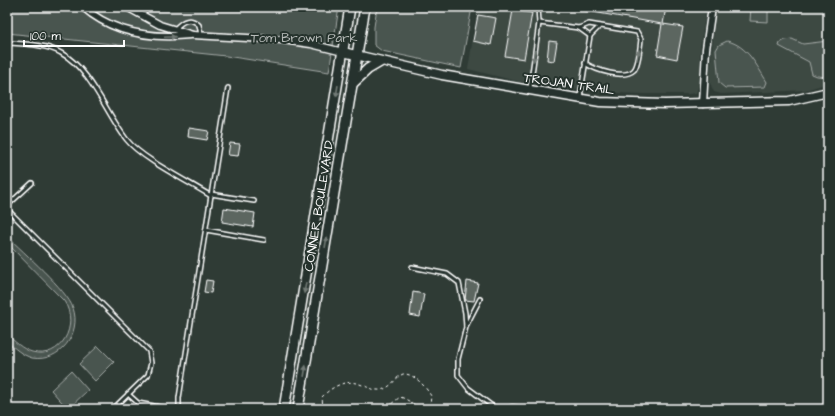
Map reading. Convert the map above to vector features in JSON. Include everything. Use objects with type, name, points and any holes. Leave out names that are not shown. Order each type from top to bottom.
[{"type":"main road","name":"CONNER BOULEVARD","points":[[284,409],[350,7]]},
{"type":"main road","name":"CONNER BOULEVARD","points":[[298,409],[365,7]]},
{"type":"main road","points":[[352,84],[368,68],[380,62]]},
{"type":"street","points":[[83,7],[108,24],[134,34],[160,37],[196,35],[283,40],[311,44],[343,52]]},
{"type":"street","points":[[127,7],[160,25],[196,35]]},
{"type":"street","points":[[703,104],[706,48],[712,7]]},
{"type":"street","name":"TROJAN TRAIL","points":[[343,52],[380,62],[442,75],[600,102],[703,104],[788,101],[828,92]]},
{"type":"lane","points":[[529,90],[539,23],[538,7]]},
{"type":"lane","points":[[175,29],[181,22],[188,19],[194,20],[199,25],[196,35]]},
{"type":"lane","points":[[539,23],[579,28],[590,36]]},
{"type":"lane","points":[[579,28],[589,24],[637,32],[641,39],[636,66],[626,74],[598,70],[585,63]]},
{"type":"lane","points":[[580,99],[590,36],[600,26]]},
{"type":"lane","points":[[7,42],[61,52],[78,68],[96,89],[127,141],[148,158],[211,195],[254,201]]},
{"type":"lane","points":[[179,409],[228,88]]},
{"type":"lane","points":[[7,206],[32,183]]},
{"type":"lane","points":[[7,209],[148,351],[151,363],[148,375],[113,409]]},
{"type":"lane","points":[[206,230],[264,240]]},
{"type":"lane","points":[[412,267],[447,274],[459,283],[466,313],[466,326],[458,359],[458,374],[468,388],[496,409]]},
{"type":"lane","points":[[466,326],[480,299]]},
{"type":"lane","points":[[128,394],[138,403],[170,409]]},
{"type":"lane","points":[[506,409],[512,407],[525,409]]},
{"type":"path","points":[[323,409],[322,397],[331,388],[352,382],[374,389],[383,389],[392,385],[403,374],[409,375],[421,383],[432,396],[430,404],[425,409],[422,409],[409,399],[400,397],[385,409]]},
{"type":"path","points":[[355,409],[362,405],[371,409]]},
{"type":"shaded area","points":[[478,7],[707,7],[700,48],[700,84],[696,93],[689,94],[591,92],[520,82],[468,69]]},
{"type":"shaded area","points":[[716,7],[828,7],[828,83],[806,90],[721,94],[714,92],[709,81]]},
{"type":"green space","name":"Tom Brown Park","points":[[7,7],[339,7],[329,72],[226,56],[7,33]]},
{"type":"green space","points":[[377,7],[472,7],[461,68],[382,51],[374,45],[374,27]]},
{"type":"green space","points":[[751,7],[768,8],[768,22],[750,21]]},
{"type":"green space","points":[[792,39],[803,44],[828,41],[828,77],[812,74],[809,62],[779,46],[780,43],[785,40]]},
{"type":"green space","points":[[727,41],[740,47],[751,57],[767,82],[765,87],[725,88],[719,83],[716,50],[719,45]]},
{"type":"green space","points":[[7,236],[54,282],[69,300],[73,308],[75,318],[71,336],[60,351],[51,356],[32,358],[18,351],[7,341],[7,334],[28,351],[42,353],[51,351],[59,346],[65,338],[69,330],[70,320],[64,301],[7,243]]},
{"type":"green space","points":[[98,346],[114,362],[95,381],[79,364]]},
{"type":"green space","points":[[71,371],[88,390],[68,409],[51,390]]},
{"type":"building","points":[[581,7],[666,7],[663,24],[683,27],[677,59],[657,55],[662,24],[581,10]]},
{"type":"building","points":[[513,10],[532,13],[524,59],[505,56]]},
{"type":"building","points":[[478,15],[496,18],[491,45],[473,41]]},
{"type":"building","points":[[549,41],[557,42],[554,61],[547,60]]},
{"type":"building","points":[[189,128],[209,131],[207,140],[188,137]]},
{"type":"building","points":[[230,143],[240,144],[238,156],[228,155]]},
{"type":"building","points":[[224,208],[255,213],[253,227],[222,222]]},
{"type":"building","points":[[206,280],[213,281],[211,293],[204,292]]},
{"type":"building","points":[[467,281],[478,283],[474,301],[465,300]]},
{"type":"building","points":[[413,292],[424,294],[420,317],[410,315]]},
{"type":"waterway","points":[[821,7],[828,9]]}]
